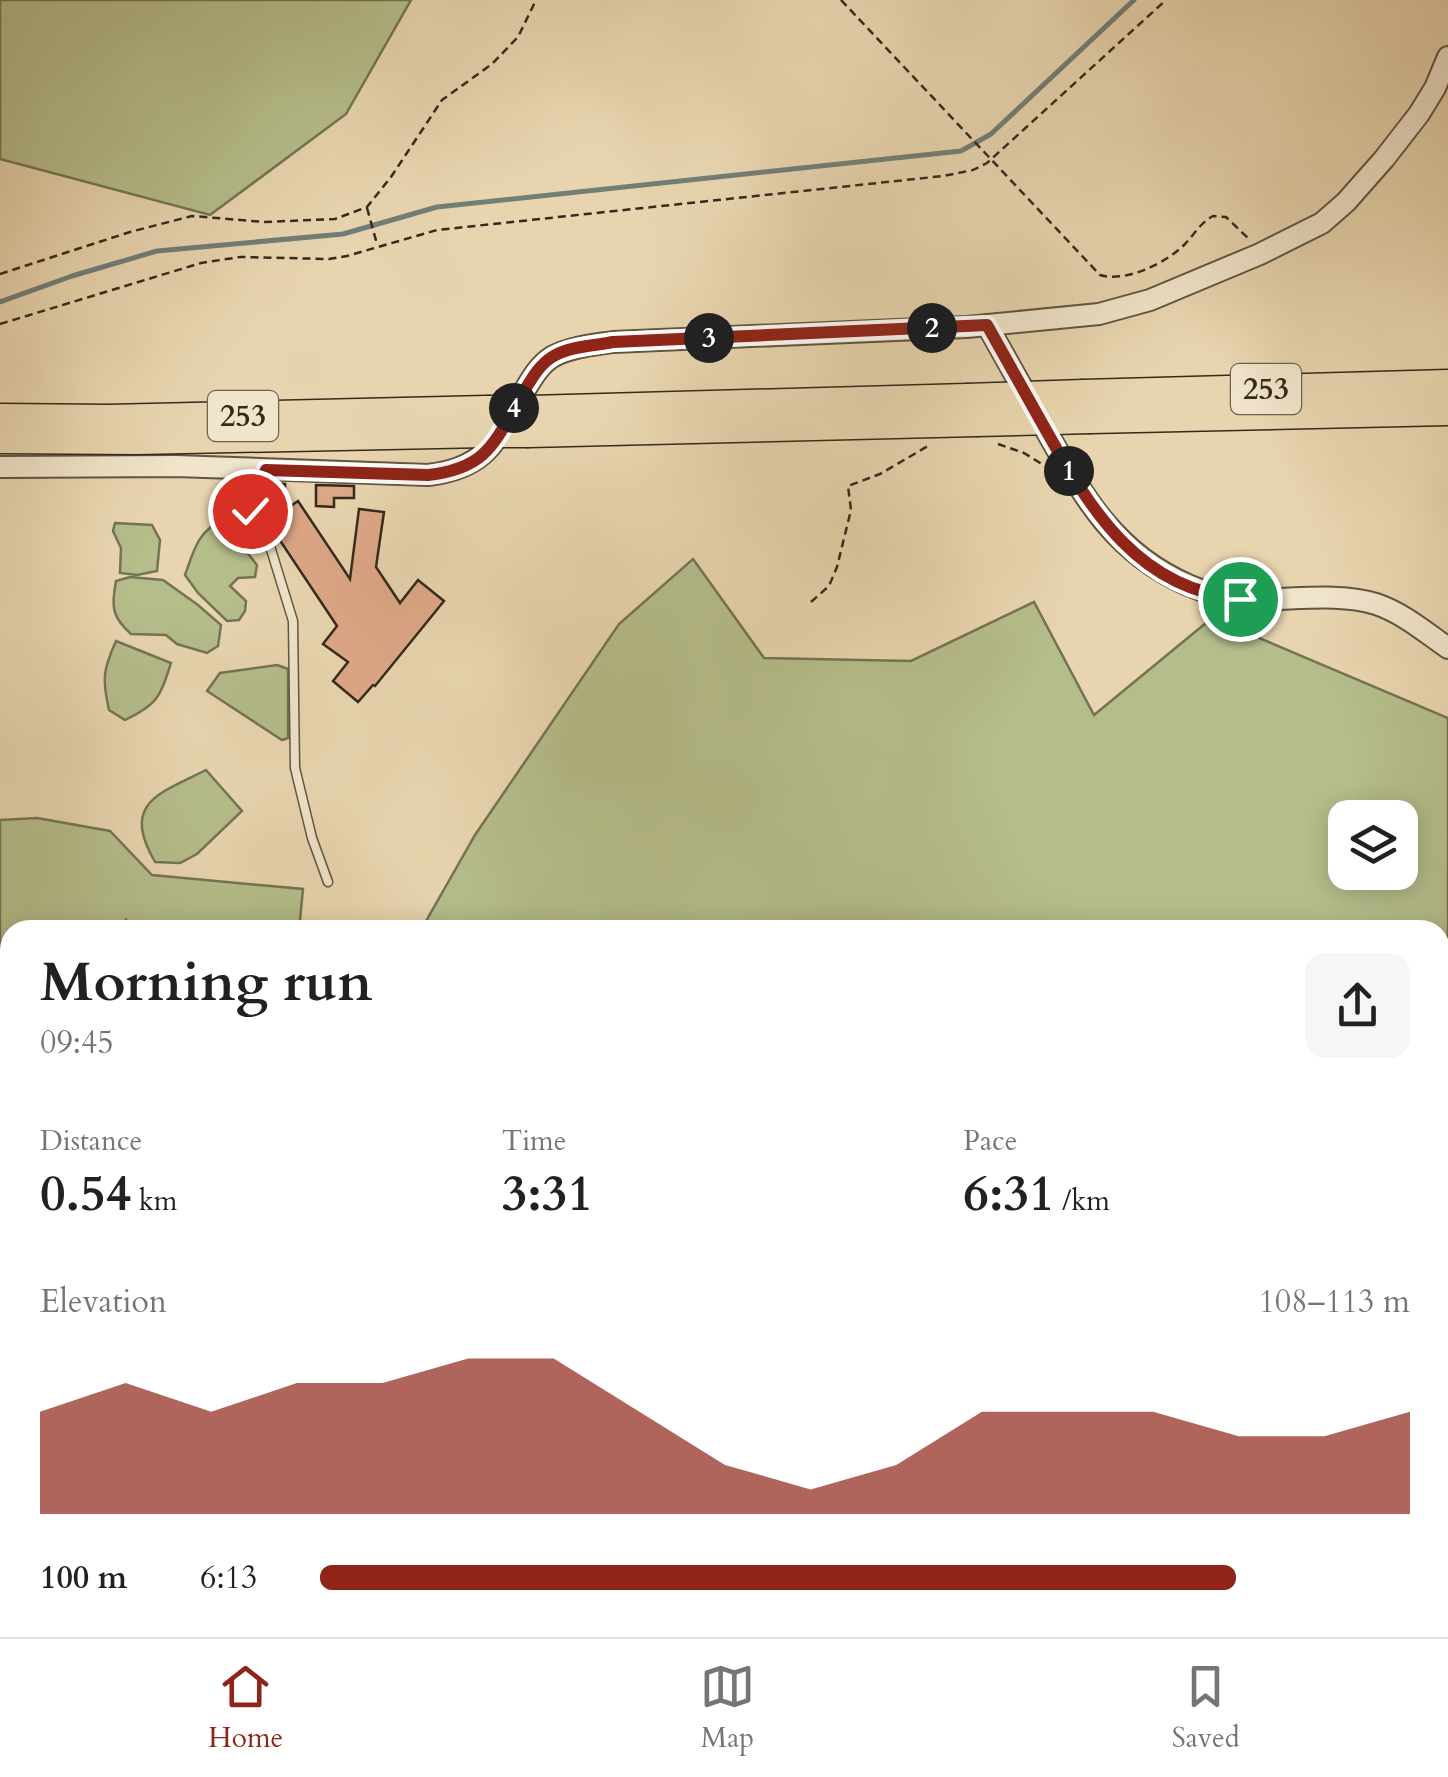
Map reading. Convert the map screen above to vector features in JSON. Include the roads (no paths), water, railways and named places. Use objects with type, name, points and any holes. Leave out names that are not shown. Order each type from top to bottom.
[{"type":"highway","name":"253","points":[[1088,407],[1448,384]]},
{"type":"highway","name":"253","points":[[0,439],[136,440],[487,422],[1088,407],[1448,411]]},
{"type":"highway","name":"253","points":[[0,418],[487,422]]},
{"type":"street","points":[[0,467],[176,466],[428,475],[451,472],[483,455],[541,366],[569,350],[613,342],[987,325],[1099,314],[1127,307],[1260,254],[1322,223],[1346,202],[1418,114],[1448,57]]},
{"type":"street","points":[[987,325],[1073,479],[1116,537],[1146,562],[1177,580],[1224,598],[1365,601],[1395,612],[1448,648]]},
{"type":"lane","points":[[266,470],[250,511],[268,544],[293,621],[295,768],[312,838],[328,882]]},
{"type":"waterway","points":[[0,302],[157,251],[343,234],[437,207],[961,151],[991,134],[1134,0]]}]
